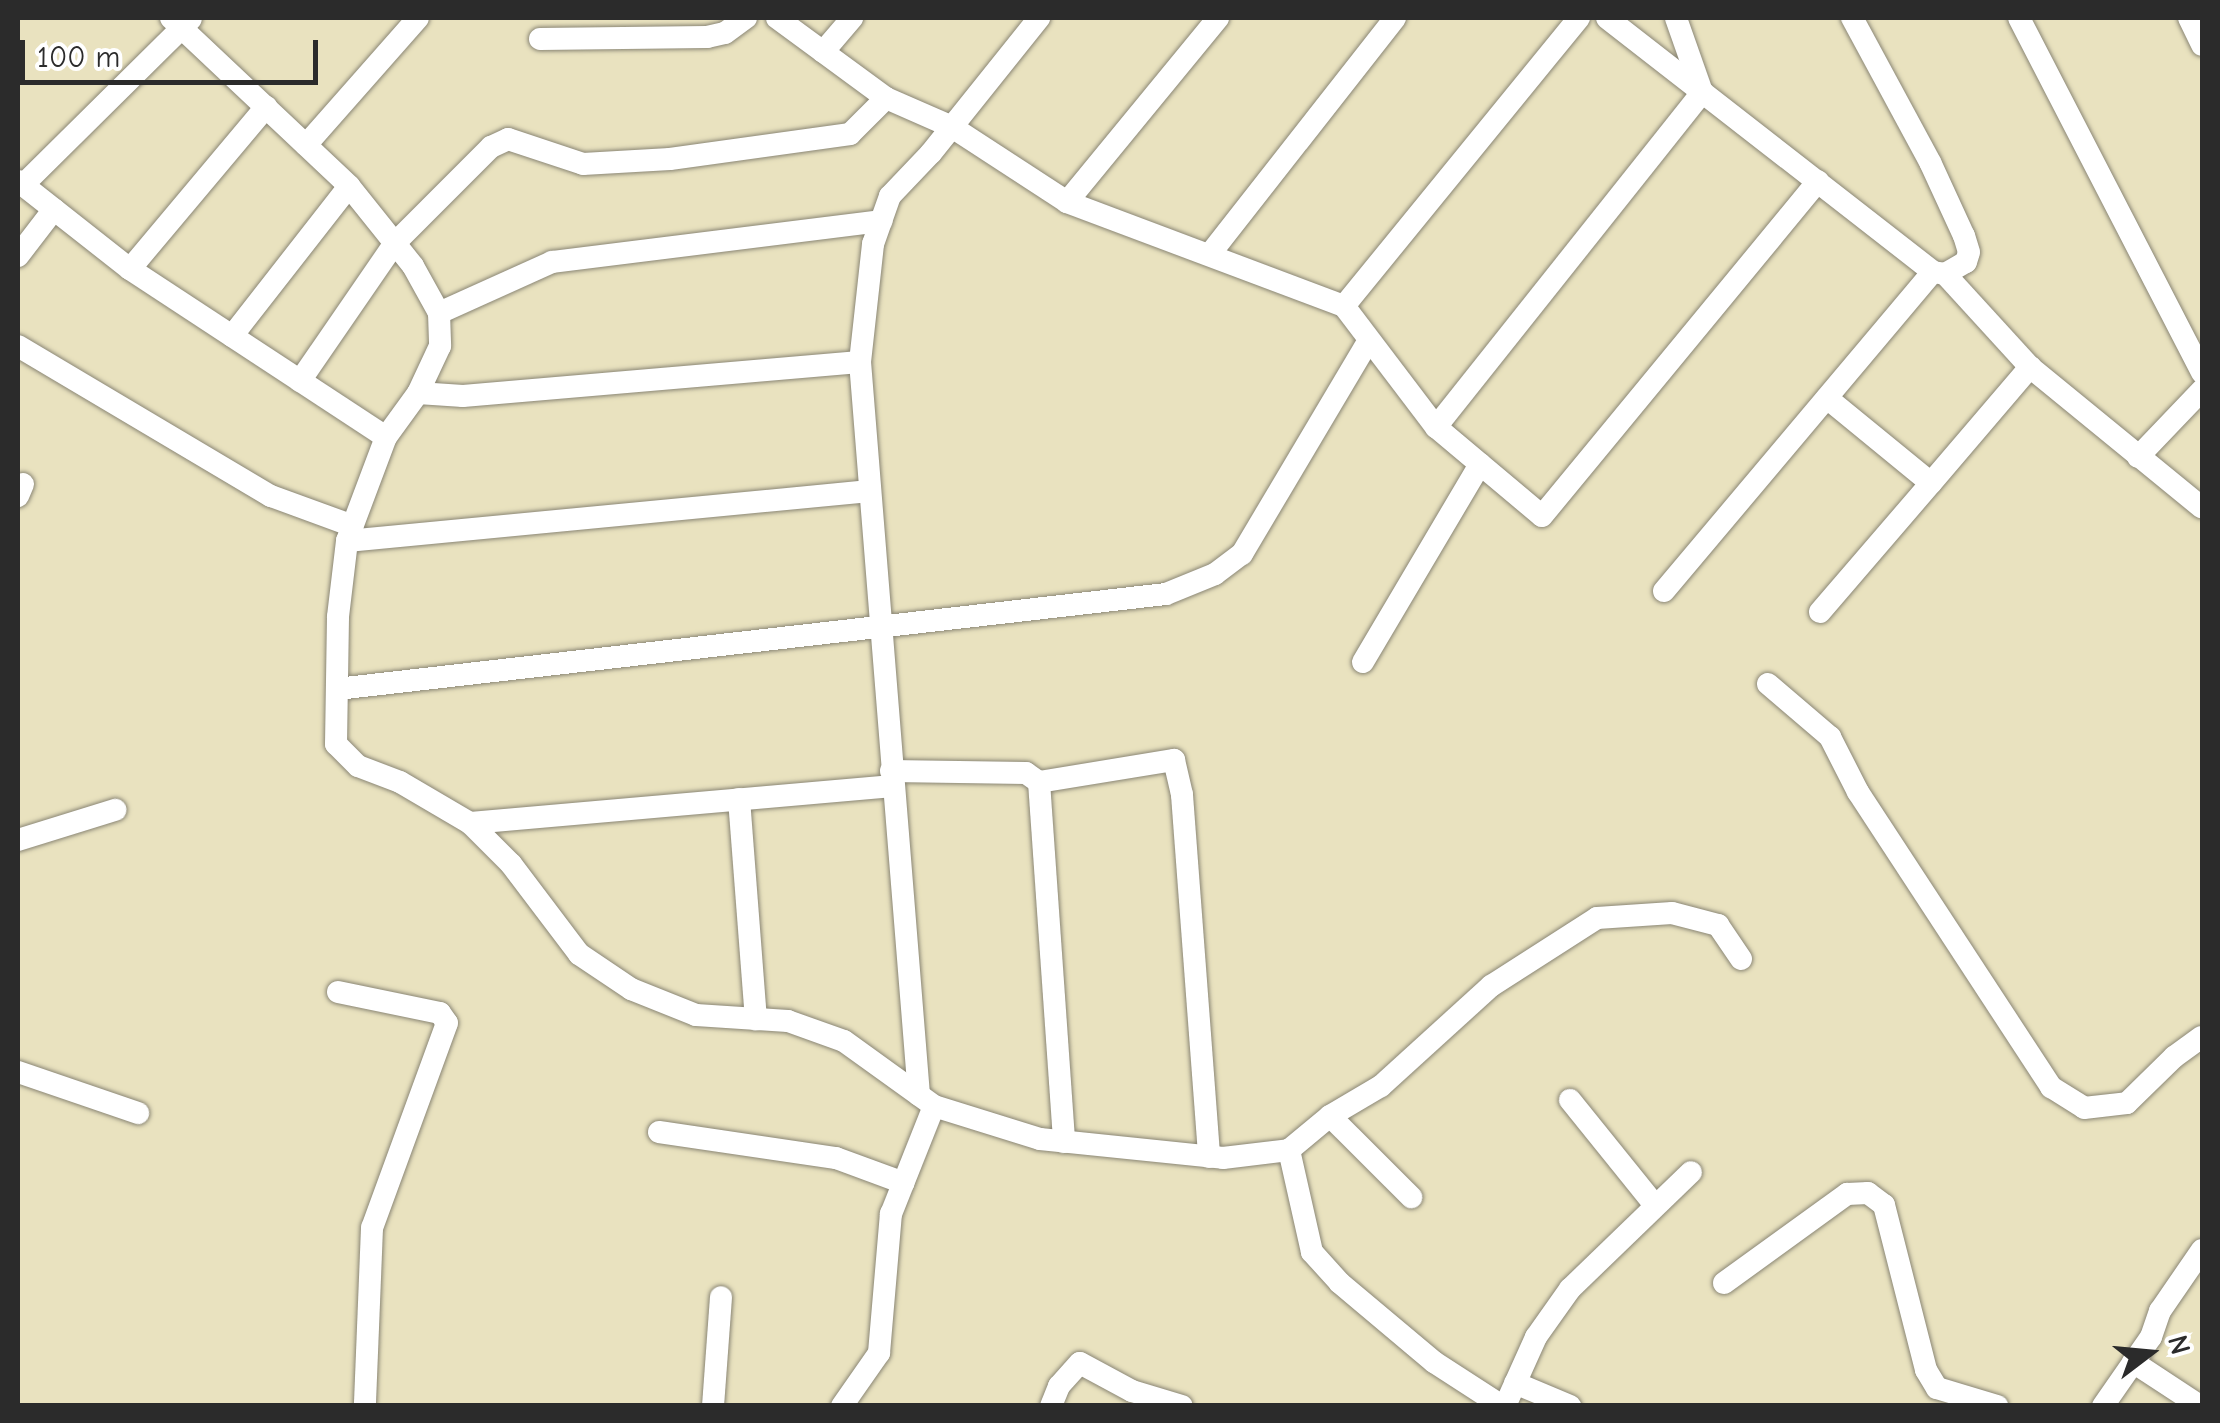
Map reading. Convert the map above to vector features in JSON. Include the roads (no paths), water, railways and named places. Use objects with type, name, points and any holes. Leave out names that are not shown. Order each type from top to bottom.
[{"type":"street","points":[[306,144],[418,18]]},
{"type":"street","points":[[540,40],[707,37],[725,32],[746,18]]},
{"type":"street","points":[[776,18],[886,98],[952,127],[1067,202],[1344,306],[1436,427],[1542,516],[1818,181]]},
{"type":"street","points":[[823,52],[852,18]]},
{"type":"street","points":[[842,1406],[879,1353],[892,1214],[927,1101],[892,778],[860,362],[873,244],[890,196],[952,127],[1039,18]]},
{"type":"street","points":[[1067,202],[1218,18]]},
{"type":"street","points":[[1210,254],[1396,18]]},
{"type":"street","points":[[1344,306],[1578,18]]},
{"type":"street","points":[[1607,18],[1939,273],[2030,367],[2202,508]]},
{"type":"street","points":[[1676,18],[1702,92]]},
{"type":"street","points":[[1664,591],[1939,273],[1966,262],[1964,236],[1930,162],[1852,18]]},
{"type":"street","points":[[2018,18],[2202,373]]},
{"type":"street","points":[[2189,18],[2202,44]]},
{"type":"street","points":[[386,437],[130,269],[20,183],[181,20],[350,186],[395,243],[439,313],[440,346],[418,393],[386,437],[350,533],[338,618],[336,744],[358,766],[400,782],[470,823],[511,864],[578,954],[631,989],[696,1015],[788,1021],[844,1041],[927,1101],[1040,1140],[1209,1157],[1289,1150],[1330,1116],[1381,1086],[1490,986],[1597,918],[1672,913],[1718,926],[1741,959]]},
{"type":"street","points":[[1436,427],[1702,92]]},
{"type":"street","points":[[300,381],[395,243],[491,146],[508,140],[583,164],[670,159],[850,134],[886,98]]},
{"type":"street","points":[[130,269],[266,107]]},
{"type":"street","points":[[232,336],[350,186]]},
{"type":"street","points":[[18,256],[54,210]]},
{"type":"street","points":[[439,313],[552,262],[881,221]]},
{"type":"street","points":[[338,688],[1166,594],[1215,574],[1242,554],[1368,342]]},
{"type":"street","points":[[18,346],[271,496],[350,533],[870,491]]},
{"type":"street","points":[[418,393],[507,392],[860,362]]},
{"type":"street","points":[[1820,612],[2030,367]]},
{"type":"street","points":[[2138,457],[2202,390]]},
{"type":"street","points":[[1828,398],[1930,482]]},
{"type":"street","points":[[1363,662],[1480,464]]},
{"type":"street","points":[[1768,684],[1830,737],[1858,792],[2052,1086],[2084,1108],[2127,1103],[2174,1057],[2202,1037]]},
{"type":"street","points":[[470,823],[739,799],[892,778],[1026,773],[1039,782],[1174,760],[1182,795],[1209,1157]]},
{"type":"street","points":[[1039,782],[1064,1142]]},
{"type":"street","points":[[739,799],[756,1019]]},
{"type":"street","points":[[18,840],[114,810]]},
{"type":"street","points":[[338,992],[440,1013],[448,1023],[372,1228],[366,1406]]},
{"type":"street","points":[[18,1072],[138,1113]]},
{"type":"street","points":[[1570,1100],[1654,1204]]},
{"type":"street","points":[[1330,1116],[1411,1198]]},
{"type":"street","points":[[659,1132],[836,1158],[904,1182]]},
{"type":"street","points":[[1289,1150],[1312,1252],[1340,1283],[1434,1362],[1504,1406],[1536,1336],[1570,1289],[1691,1172]]},
{"type":"street","points":[[1724,1282],[1847,1194],[1868,1193],[1884,1205],[1926,1370],[1937,1388],[1997,1406]]},
{"type":"street","points":[[2103,1406],[2151,1337],[2160,1311],[2202,1250]]},
{"type":"street","points":[[714,1406],[721,1297]]},
{"type":"street","points":[[2133,1362],[2200,1406]]},
{"type":"street","points":[[1051,1406],[1059,1386],[1080,1363],[1132,1391],[1182,1406]]},
{"type":"street","points":[[1515,1383],[1570,1406]]}]
